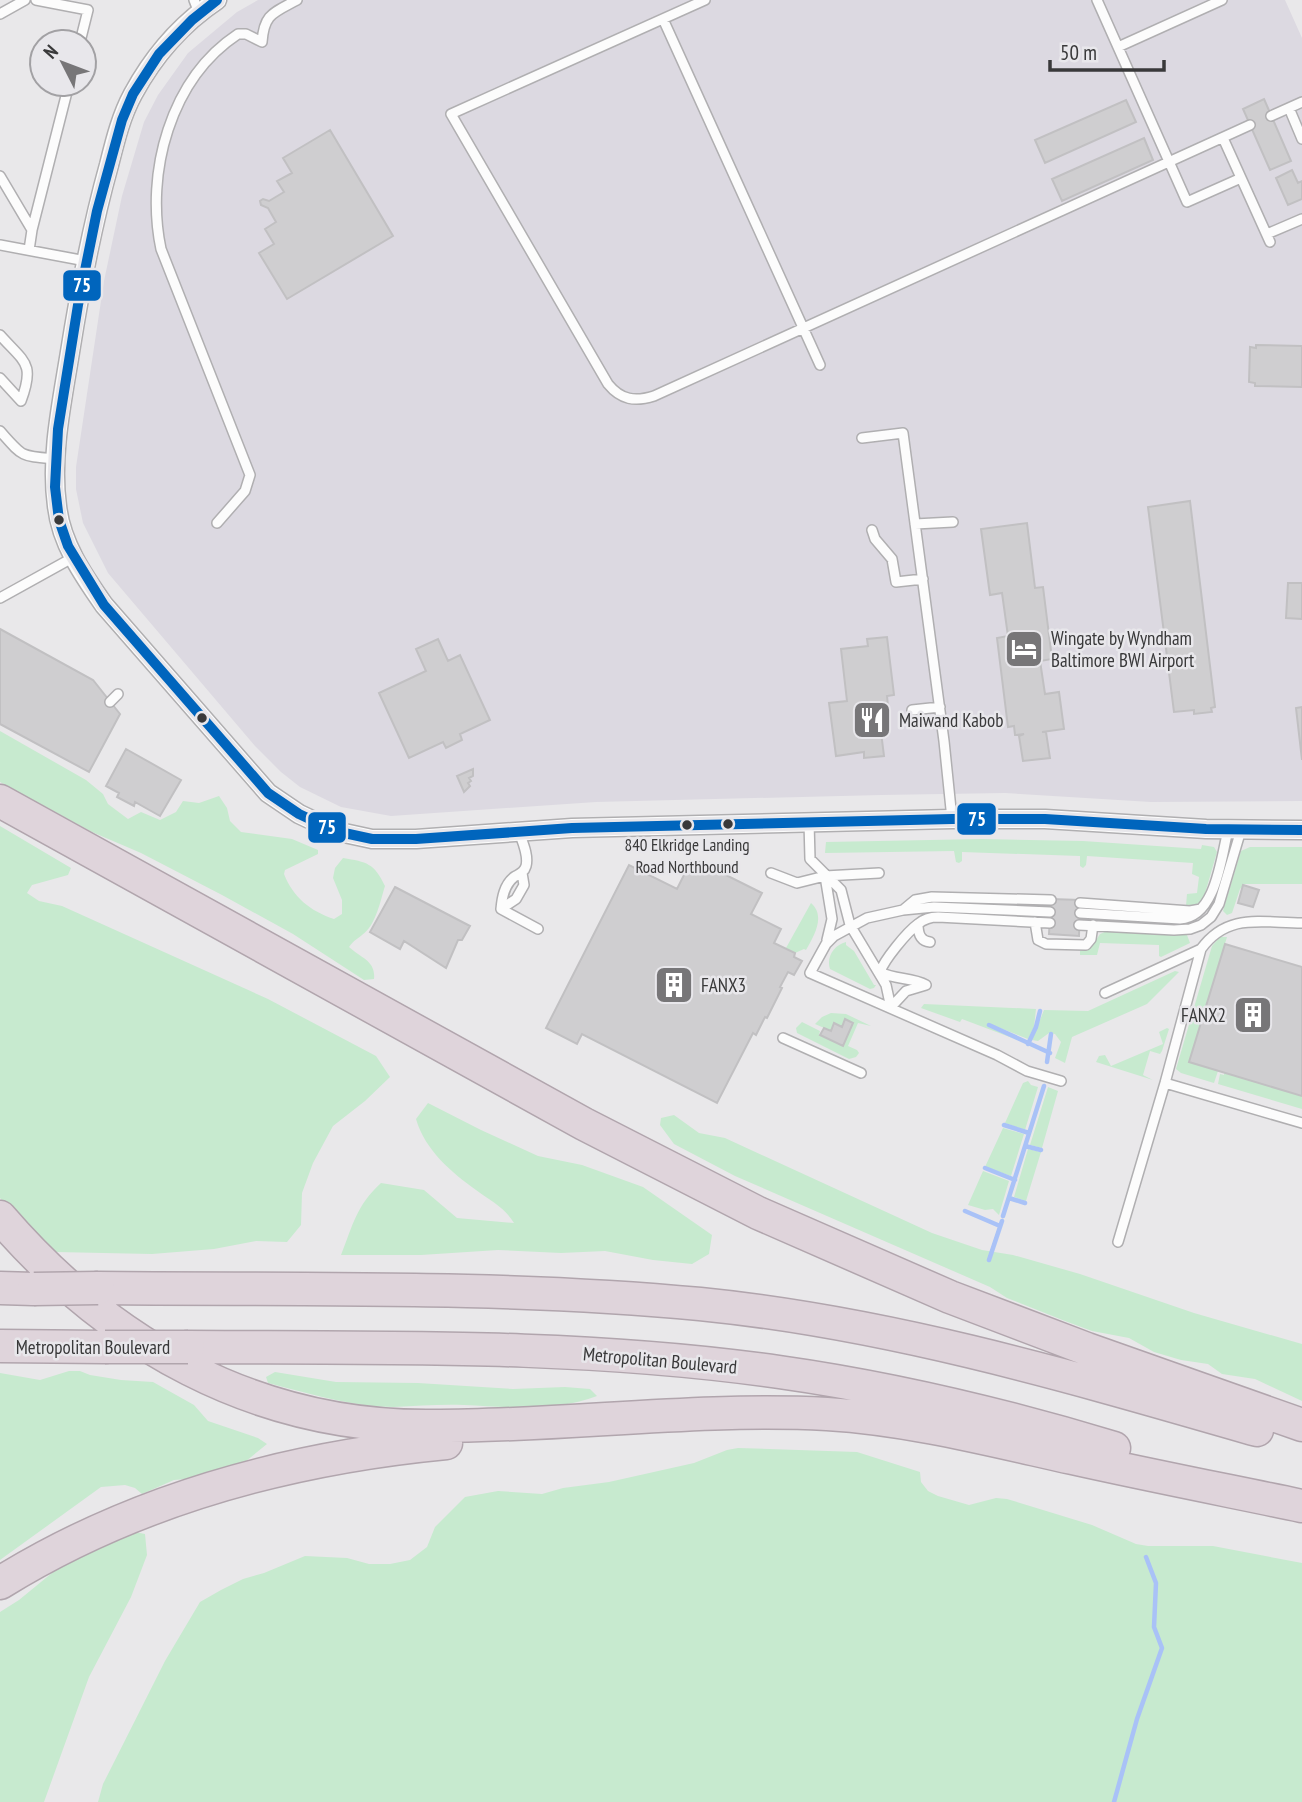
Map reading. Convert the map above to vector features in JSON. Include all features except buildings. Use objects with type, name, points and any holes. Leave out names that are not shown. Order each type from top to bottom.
[{"type":"highway","points":[[0,801],[584,1125],[758,1213],[950,1297],[1302,1425]]},
{"type":"highway","points":[[0,1217],[57,1276],[135,1338],[183,1368],[254,1398],[300,1412],[387,1424],[426,1426],[717,1413],[828,1415],[890,1421],[998,1440],[1302,1506]]},
{"type":"highway","points":[[0,1288],[475,1291],[701,1304],[876,1330],[944,1344],[1078,1378],[1302,1443]]},
{"type":"highway","name":"Metropolitan Boulevard","points":[[0,1346],[471,1349],[584,1353],[780,1372],[932,1400],[1040,1427],[1302,1506]]},
{"type":"highway","points":[[0,1583],[77,1541],[126,1519],[236,1480],[292,1466],[392,1448],[463,1441],[599,1420]]},
{"type":"street","points":[[217,0],[197,7],[152,62],[132,97],[117,134],[99,198],[86,261],[67,371],[55,477],[57,508],[74,557],[104,605],[268,793],[299,814],[335,831],[372,839],[416,839],[518,830],[951,819],[1069,820],[1235,830],[1302,830]]},
{"type":"lane","points":[[0,14],[24,0]]},
{"type":"lane","points":[[36,0],[88,10],[84,28]]},
{"type":"lane","points":[[217,523],[245,491],[250,475],[161,249],[157,230],[158,174],[166,135],[178,106],[209,60],[238,34],[246,34],[262,42],[263,25],[268,18],[297,0]]},
{"type":"lane","points":[[705,0],[451,114],[608,384],[616,394],[625,398],[639,400],[654,397],[1250,125]]},
{"type":"lane","points":[[1097,0],[1187,202],[1241,178]]},
{"type":"lane","points":[[1118,47],[1222,0]]},
{"type":"lane","points":[[663,19],[820,365]]},
{"type":"lane","points":[[29,250],[65,98]]},
{"type":"lane","points":[[1271,116],[1302,102]]},
{"type":"lane","points":[[1289,108],[1302,139]]},
{"type":"lane","points":[[1223,138],[1268,238],[1302,219]]},
{"type":"lane","points":[[0,176],[32,230]]},
{"type":"lane","points":[[0,245],[86,261]]},
{"type":"lane","points":[[0,335],[28,369],[29,380],[22,401],[0,378]]},
{"type":"lane","points":[[0,431],[19,453],[26,457],[57,459]]},
{"type":"lane","points":[[862,438],[904,433],[940,707],[951,819]]},
{"type":"lane","points":[[915,524],[953,522]]},
{"type":"lane","points":[[872,530],[875,539],[892,559],[896,582],[923,579]]},
{"type":"lane","points":[[0,598],[74,557]]},
{"type":"lane","points":[[110,702],[118,694]]},
{"type":"lane","points":[[912,710],[940,707]]},
{"type":"lane","points":[[809,822],[810,859],[841,890],[850,925],[880,972],[890,997],[891,1008]]},
{"type":"lane","points":[[501,909],[503,894],[511,878],[522,873],[527,864],[518,830]]},
{"type":"lane","points":[[1080,913],[1190,918],[1203,908],[1210,895],[1235,830]]},
{"type":"lane","points":[[1079,925],[1184,930],[1201,925],[1219,904],[1235,830]]},
{"type":"lane","points":[[501,909],[516,899],[524,885],[522,873]]},
{"type":"lane","points":[[771,873],[797,883],[825,876],[879,873]]},
{"type":"lane","points":[[825,876],[832,919],[826,944],[810,973],[1027,1071],[1061,1081]]},
{"type":"lane","points":[[903,910],[915,900],[932,897],[1051,901]]},
{"type":"lane","points":[[1080,903],[1190,911],[1203,908]]},
{"type":"lane","points":[[826,944],[850,925],[867,918],[903,910],[934,907],[1050,912]]},
{"type":"lane","points":[[501,909],[538,929]]},
{"type":"lane","points":[[880,972],[886,961],[918,924],[934,917],[1050,923]]},
{"type":"lane","points":[[1035,922],[1038,940],[1046,944],[1086,945],[1091,939],[1093,925]]},
{"type":"lane","points":[[1118,1242],[1201,949],[1209,938],[1223,927],[1237,922],[1302,923]]},
{"type":"lane","points":[[918,924],[919,935],[929,942]]},
{"type":"lane","points":[[1105,993],[1201,949]]},
{"type":"lane","points":[[880,972],[926,985],[906,991],[895,1000],[891,1008]]},
{"type":"lane","points":[[783,1038],[861,1073]]},
{"type":"lane","points":[[1165,1083],[1302,1123]]},
{"type":"shaded area","points":[[258,0],[1285,0],[1302,38],[1302,801],[1151,802],[1005,793],[881,795],[596,802],[391,816],[341,807],[300,787],[255,746],[108,573],[83,523],[76,489],[76,467],[104,281],[122,196],[144,122],[158,95],[188,53],[237,12]]},
{"type":"green space","points":[[0,731],[86,780],[103,794],[108,804],[128,819],[141,812],[160,820],[176,812],[183,801],[199,803],[219,796],[227,808],[230,821],[241,832],[292,839],[318,850],[318,854],[285,870],[284,874],[292,890],[303,902],[334,919],[342,914],[342,900],[333,878],[335,868],[343,858],[369,865],[377,872],[385,886],[371,925],[349,947],[367,960],[373,968],[374,979],[364,980],[293,934],[222,895],[141,853],[92,832],[0,782]]},
{"type":"green space","points":[[0,826],[71,868],[68,875],[32,885],[27,893],[39,901],[62,906],[268,999],[376,1056],[390,1077],[333,1126],[313,1163],[302,1193],[301,1225],[287,1242],[256,1241],[214,1249],[152,1254],[55,1252],[42,1243],[0,1198]]},
{"type":"green space","points":[[982,839],[1083,841],[1201,849],[1202,845],[1214,847],[1217,852],[1204,897],[1191,906],[1186,906],[1187,894],[1197,893],[1199,877],[1192,874],[1193,863],[1087,856],[1083,868],[1080,866],[1080,856],[962,852],[962,861],[959,863],[956,862],[954,851],[825,853],[826,842]]},
{"type":"green space","points":[[1250,847],[1302,847],[1302,884],[1245,884],[1240,889],[1232,913],[1227,915],[1223,911],[1241,851]]},
{"type":"green space","points":[[811,903],[818,914],[817,926],[806,950],[795,953],[786,948]]},
{"type":"green space","points":[[1107,931],[1187,935],[1190,943],[1161,957],[1159,945],[1100,943],[1097,955],[1080,955],[1080,951],[1091,948],[1100,934]]},
{"type":"green space","points":[[1220,937],[1227,937],[1189,1062],[1218,1071],[1214,1083],[1176,1069],[1212,946]]},
{"type":"green space","points":[[846,942],[876,985],[874,988],[870,989],[830,969],[832,952]]},
{"type":"green space","points":[[1175,971],[1179,972],[1147,1004],[1072,1037],[1065,1063],[1055,1058],[1061,1042],[1055,1034],[1049,1033],[1038,1041],[1032,1040],[1044,1010],[1088,1011]]},
{"type":"green space","points":[[924,1004],[1036,1009],[1034,1027],[1028,1039],[990,1024],[989,1027],[1015,1039],[962,1019],[960,1022],[921,1008]]},
{"type":"green space","points":[[831,1013],[846,1014],[871,1026],[858,1023],[848,1046],[857,1050],[859,1053],[856,1057],[849,1059],[797,1033],[796,1028],[802,1022],[820,1031],[819,1035],[842,1045],[853,1023],[846,1020],[842,1027],[834,1024],[831,1031],[815,1024]]},
{"type":"green space","points":[[1169,1029],[1162,1051],[1160,1054],[1150,1051],[1143,1075],[1153,1080],[1096,1062],[1099,1056],[1105,1055],[1111,1066],[1163,1044],[1159,1032]]},
{"type":"green space","points":[[1220,1074],[1302,1095],[1302,1109],[1218,1084]]},
{"type":"green space","points":[[1028,1081],[1038,1087],[1025,1130],[1005,1123],[1023,1083]]},
{"type":"green space","points":[[1048,1087],[1058,1091],[1042,1148],[1030,1145]]},
{"type":"green space","points":[[428,1103],[538,1156],[582,1165],[643,1187],[712,1235],[709,1254],[692,1264],[605,1251],[561,1253],[498,1250],[421,1255],[341,1255],[361,1208],[381,1183],[424,1190],[457,1218],[514,1223],[502,1208],[457,1176],[432,1150],[416,1119]]},
{"type":"green space","points":[[674,1115],[699,1133],[725,1138],[932,1233],[982,1250],[1013,1255],[1080,1274],[1194,1313],[1302,1344],[1302,1401],[1255,1379],[1222,1374],[1208,1364],[1154,1352],[1129,1338],[1092,1331],[1007,1298],[990,1287],[735,1176],[674,1144],[660,1125],[661,1118]]},
{"type":"green space","points":[[1003,1128],[1024,1134],[1011,1176],[985,1167]]},
{"type":"green space","points":[[1028,1149],[1041,1152],[1026,1201],[1014,1197]]},
{"type":"green space","points":[[983,1171],[1009,1181],[999,1215],[993,1209],[985,1210],[968,1205]]},
{"type":"green space","points":[[69,1371],[121,1380],[153,1382],[194,1405],[208,1421],[258,1438],[267,1444],[240,1466],[197,1478],[174,1480],[142,1494],[125,1485],[101,1487],[0,1560],[0,1373],[40,1380]]},
{"type":"green space","points":[[275,1372],[336,1382],[418,1383],[513,1389],[565,1387],[590,1389],[597,1396],[565,1404],[531,1407],[362,1405],[268,1383],[266,1377]]},
{"type":"green space","points":[[738,1448],[857,1452],[920,1472],[921,1482],[928,1491],[969,1505],[996,1498],[1007,1499],[1092,1525],[1136,1544],[1213,1546],[1302,1563],[1302,1802],[98,1802],[103,1784],[165,1661],[200,1602],[221,1590],[305,1556],[347,1558],[369,1564],[410,1560],[427,1547],[435,1527],[465,1497],[498,1491],[542,1494],[563,1488],[609,1482],[694,1463]]},
{"type":"green space","points":[[125,1530],[145,1534],[147,1555],[131,1597],[89,1677],[44,1802],[0,1802],[0,1612],[69,1559]]},
{"type":"waterway","points":[[1028,1044],[1040,1011]]},
{"type":"waterway","points":[[989,1025],[1050,1053]]},
{"type":"waterway","points":[[1047,1062],[1051,1034]]},
{"type":"waterway","points":[[1003,1216],[1044,1086]]},
{"type":"waterway","points":[[1004,1125],[1029,1133]]},
{"type":"waterway","points":[[1025,1146],[1041,1150]]},
{"type":"waterway","points":[[985,1168],[1015,1180]]},
{"type":"waterway","points":[[1009,1198],[1025,1203]]},
{"type":"waterway","points":[[965,1211],[1000,1226]]},
{"type":"waterway","points":[[989,1260],[1002,1221]]},
{"type":"waterway","points":[[1114,1802],[1137,1719],[1162,1648],[1154,1627],[1156,1583],[1146,1557]]},
{"type":"transit line","name":"75","points":[[217,0],[192,20],[159,54],[133,94],[122,120],[97,211],[78,305],[58,429],[55,487],[59,520],[68,546],[104,605],[268,793],[299,814],[335,831],[372,839],[416,839],[572,828],[952,819],[1045,819],[1206,829],[1302,830]]},
{"type":"place","name":"Wingate by Wyndham Baltimore BWI Airport","points":[[1024,649]]},
{"type":"place","name":"Maiwand Kabob","points":[[872,720]]},
{"type":"place","name":"840 Elkridge Landing Road Northbound","points":[[687,825]]},
{"type":"place","name":"FANX3","points":[[674,985]]},
{"type":"place","name":"FANX2","points":[[1253,1015]]}]
